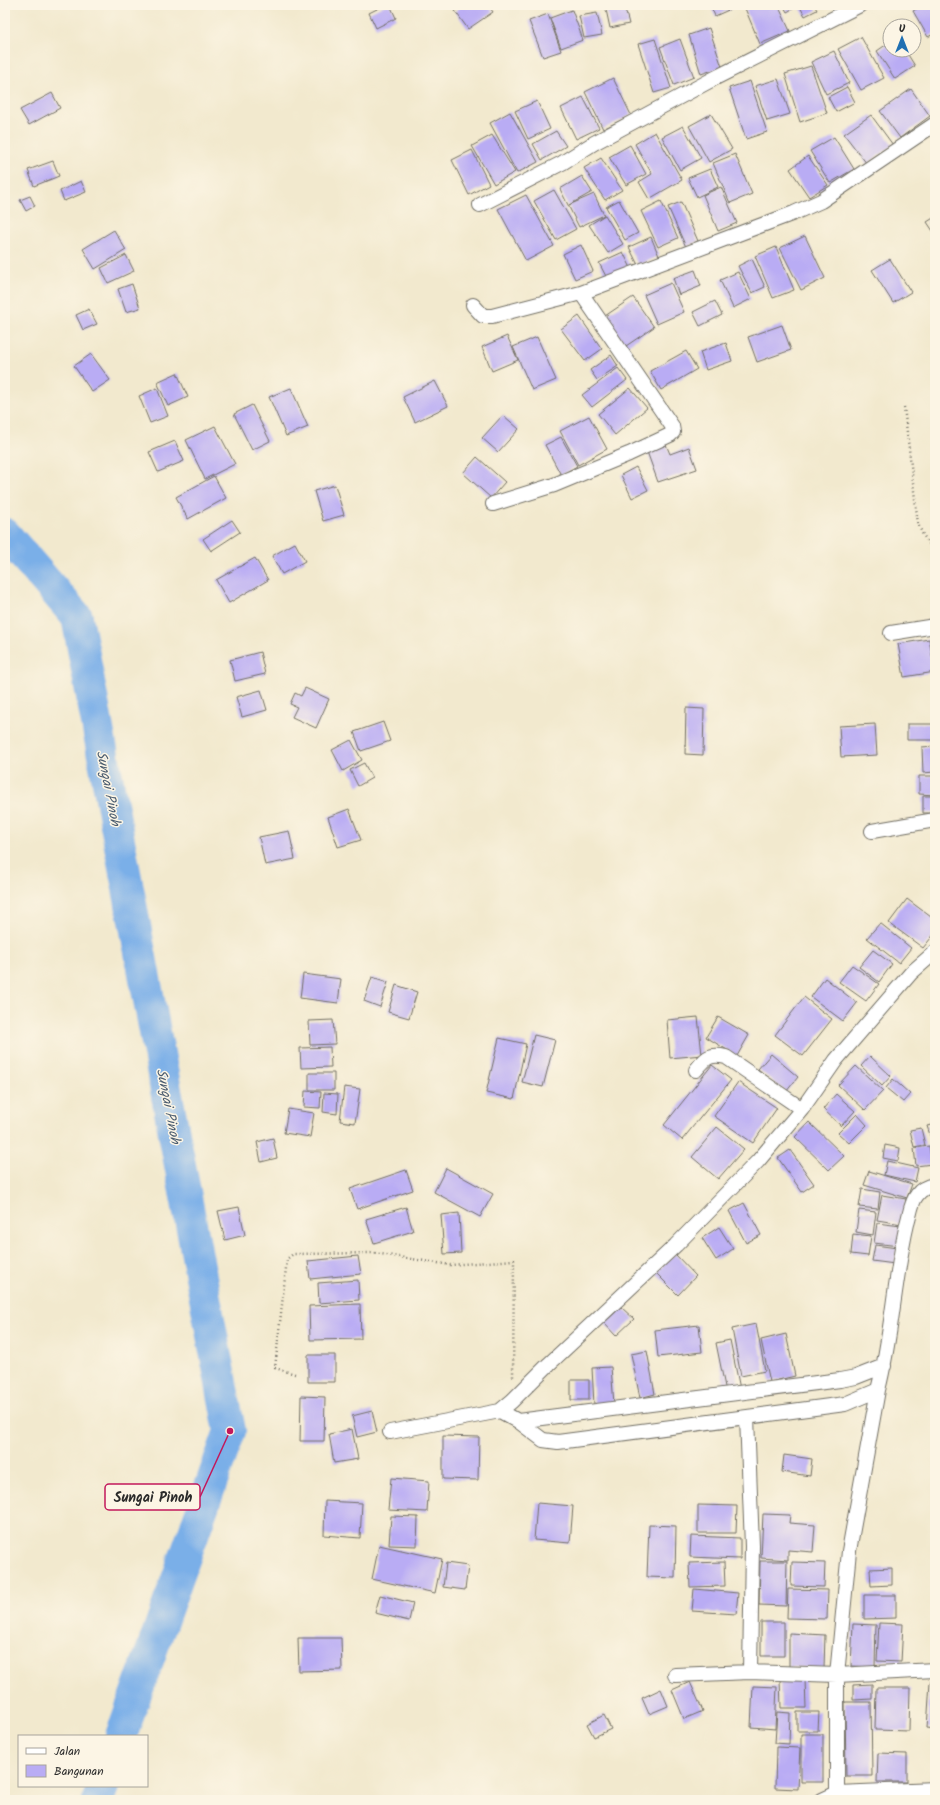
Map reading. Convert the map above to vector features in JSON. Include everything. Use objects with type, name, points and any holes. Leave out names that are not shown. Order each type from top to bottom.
[{"type":"street","points":[[480,205],[562,163],[594,143],[715,78],[860,5]]},
{"type":"street","points":[[473,305],[483,316],[492,316],[581,293],[753,229],[821,201],[935,124]]},
{"type":"street","points":[[493,504],[554,485],[629,454],[670,435],[673,432],[672,426],[581,293]]},
{"type":"street","points":[[891,633],[935,626]]},
{"type":"street","points":[[872,831],[935,820]]},
{"type":"street","points":[[390,1432],[500,1411],[512,1401],[549,1364],[676,1245],[758,1161],[802,1109],[841,1055],[911,973],[935,952]]},
{"type":"street","points":[[696,1070],[706,1058],[715,1054],[726,1057],[802,1109]]},
{"type":"street","points":[[837,1793],[837,1675],[849,1551],[878,1390],[884,1366],[903,1243],[913,1203],[917,1194],[929,1186],[935,1185]]},
{"type":"street","points":[[518,1421],[840,1380],[856,1377],[884,1366]]},
{"type":"street","points":[[500,1411],[518,1421],[543,1440],[558,1442],[845,1404],[878,1390]]},
{"type":"street","points":[[747,1418],[752,1546],[750,1672]]},
{"type":"street","points":[[675,1675],[750,1672],[837,1675],[935,1670]]},
{"type":"street","points":[[822,1800],[837,1793],[935,1789]]},
{"type":"path","points":[[904,407],[918,524],[923,535],[935,552]]},
{"type":"path","points":[[295,1374],[275,1368],[287,1258],[293,1254],[374,1253],[450,1265],[514,1260],[512,1401]]},
{"type":"building","points":[[385,5],[390,5],[396,18],[376,28],[369,13]]},
{"type":"building","points":[[463,5],[488,5],[493,12],[468,29],[455,11]]},
{"type":"building","points":[[605,5],[624,5],[629,24],[610,28]]},
{"type":"building","points":[[710,5],[732,5],[733,8],[715,16]]},
{"type":"building","points":[[778,5],[790,31],[760,44],[744,6]]},
{"type":"building","points":[[783,5],[795,5],[796,7],[787,12]]},
{"type":"building","points":[[799,5],[814,5],[817,10],[805,16]]},
{"type":"building","points":[[923,5],[935,5],[935,33],[928,37],[922,27],[922,18],[917,18],[913,11]]},
{"type":"building","points":[[572,10],[583,40],[561,48],[550,18]]},
{"type":"building","points":[[597,13],[602,35],[584,38],[579,16]]},
{"type":"building","points":[[548,14],[561,51],[543,57],[529,21]]},
{"type":"building","points":[[709,28],[722,67],[701,74],[689,35]]},
{"type":"building","points":[[861,37],[884,78],[861,90],[838,49]]},
{"type":"building","points":[[655,39],[671,88],[654,93],[638,44]]},
{"type":"building","points":[[680,39],[694,77],[674,85],[660,47]]},
{"type":"building","points":[[882,48],[882,58],[910,58],[915,66],[895,79],[877,51]]},
{"type":"building","points":[[834,51],[849,83],[826,94],[811,62]]},
{"type":"building","points":[[811,66],[827,113],[800,122],[785,74]]},
{"type":"building","points":[[613,78],[631,115],[603,129],[585,92]]},
{"type":"building","points":[[778,79],[790,114],[767,121],[755,86]]},
{"type":"building","points":[[750,81],[767,132],[746,139],[729,88]]},
{"type":"building","points":[[847,87],[855,102],[836,112],[828,97]]},
{"type":"building","points":[[911,89],[930,116],[900,138],[880,111]]},
{"type":"building","points":[[52,93],[60,108],[29,125],[20,110]]},
{"type":"building","points":[[583,97],[599,128],[576,139],[561,108]]},
{"type":"building","points":[[537,101],[550,129],[528,139],[515,111]]},
{"type":"building","points":[[510,112],[538,162],[517,173],[490,123]]},
{"type":"building","points":[[711,114],[732,149],[709,162],[689,126]]},
{"type":"building","points":[[871,115],[893,145],[867,164],[844,134]]},
{"type":"building","points":[[683,126],[701,158],[680,170],[662,137]]},
{"type":"building","points":[[556,131],[566,146],[542,160],[533,144]]},
{"type":"building","points":[[655,132],[682,180],[649,199],[639,182],[652,174],[635,144]]},
{"type":"building","points":[[492,135],[515,172],[494,184],[472,146]]},
{"type":"building","points":[[834,137],[854,169],[830,183],[810,151]]},
{"type":"building","points":[[630,145],[646,174],[626,185],[609,157]]},
{"type":"building","points":[[472,150],[489,184],[469,195],[452,160]]},
{"type":"building","points":[[735,154],[752,194],[730,203],[713,163]]},
{"type":"building","points":[[808,156],[828,185],[809,197],[790,169]]},
{"type":"building","points":[[601,158],[622,190],[605,200],[584,168]]},
{"type":"building","points":[[53,161],[59,176],[34,186],[28,170]]},
{"type":"building","points":[[710,169],[718,187],[697,197],[688,178]]},
{"type":"building","points":[[582,176],[592,192],[569,205],[594,194],[604,215],[579,227],[560,189]]},
{"type":"building","points":[[81,181],[86,192],[64,201],[60,191]]},
{"type":"building","points":[[721,187],[737,223],[718,231],[703,195]]},
{"type":"building","points":[[554,190],[576,229],[556,240],[534,201]]},
{"type":"building","points":[[526,195],[554,246],[526,261],[498,209]]},
{"type":"building","points":[[30,196],[35,206],[26,211],[20,200]]},
{"type":"building","points":[[619,200],[638,233],[625,240],[606,207]]},
{"type":"building","points":[[661,201],[678,238],[658,247],[641,211]]},
{"type":"building","points":[[681,202],[698,241],[686,247],[668,207]]},
{"type":"building","points":[[605,215],[623,244],[608,253],[589,225]]},
{"type":"building","points":[[935,217],[935,234],[927,222]]},
{"type":"building","points":[[114,230],[126,250],[95,269],[83,249]]},
{"type":"building","points":[[805,236],[825,278],[801,290],[780,248]]},
{"type":"building","points":[[651,237],[659,256],[638,265],[629,247]]},
{"type":"building","points":[[581,245],[593,271],[575,279],[563,254]]},
{"type":"building","points":[[776,247],[794,290],[773,298],[755,256]]},
{"type":"building","points":[[623,252],[631,268],[608,280],[599,263]]},
{"type":"building","points":[[126,255],[134,271],[108,283],[101,268]]},
{"type":"building","points":[[752,259],[765,287],[752,293],[738,266]]},
{"type":"building","points":[[890,259],[911,292],[893,303],[872,270]]},
{"type":"building","points":[[695,270],[701,286],[679,295],[673,278]]},
{"type":"building","points":[[738,272],[751,299],[733,308],[720,280]]},
{"type":"building","points":[[671,283],[684,312],[657,324],[644,295]]},
{"type":"building","points":[[132,284],[140,308],[126,312],[118,289]]},
{"type":"building","points":[[633,297],[654,327],[626,346],[605,316]]},
{"type":"building","points":[[715,301],[722,315],[700,326],[693,312]]},
{"type":"building","points":[[89,309],[97,324],[83,330],[76,315]]},
{"type":"building","points":[[579,316],[602,349],[585,361],[561,329]]},
{"type":"building","points":[[782,325],[791,350],[757,362],[748,337]]},
{"type":"building","points":[[507,336],[518,360],[492,371],[482,347]]},
{"type":"building","points":[[537,337],[556,380],[532,390],[513,347]]},
{"type":"building","points":[[726,343],[732,361],[706,370],[700,352]]},
{"type":"building","points":[[686,351],[697,369],[661,390],[650,371]]},
{"type":"building","points":[[91,354],[110,380],[92,392],[74,366]]},
{"type":"building","points":[[611,355],[618,366],[597,380],[590,370]]},
{"type":"building","points":[[618,368],[627,380],[592,407],[582,395]]},
{"type":"building","points":[[177,373],[188,397],[168,406],[157,382]]},
{"type":"building","points":[[435,381],[448,406],[415,422],[403,397]]},
{"type":"building","points":[[157,388],[168,416],[150,423],[139,396]]},
{"type":"building","points":[[291,388],[308,427],[286,436],[269,397]]},
{"type":"building","points":[[630,388],[647,408],[615,435],[598,414]]},
{"type":"building","points":[[252,405],[270,441],[252,450],[234,414]]},
{"type":"building","points":[[503,415],[519,429],[498,452],[482,438]]},
{"type":"building","points":[[589,416],[607,449],[578,465],[560,431]]},
{"type":"building","points":[[215,426],[235,464],[205,479],[186,440]]},
{"type":"building","points":[[561,437],[577,466],[561,475],[545,445]]},
{"type":"building","points":[[175,441],[184,461],[158,472],[149,452]]},
{"type":"building","points":[[665,442],[670,454],[689,447],[697,469],[658,482],[646,449]]},
{"type":"building","points":[[477,457],[505,482],[491,498],[463,473]]},
{"type":"building","points":[[636,467],[648,490],[632,498],[621,475]]},
{"type":"building","points":[[214,476],[226,498],[188,519],[176,497]]},
{"type":"building","points":[[335,485],[344,515],[323,521],[314,491]]},
{"type":"building","points":[[232,520],[240,532],[211,551],[203,539]]},
{"type":"building","points":[[295,543],[305,561],[282,574],[272,556]]},
{"type":"building","points":[[255,558],[268,580],[229,603],[216,580]]},
{"type":"building","points":[[929,639],[935,672],[904,677],[898,644]]},
{"type":"building","points":[[260,652],[265,674],[235,681],[230,660]]},
{"type":"building","points":[[305,688],[329,699],[316,728],[292,717],[297,707],[290,704],[295,693],[301,696]]},
{"type":"building","points":[[261,690],[267,710],[242,717],[236,697]]},
{"type":"building","points":[[686,708],[704,709],[703,755],[685,754]]},
{"type":"building","points":[[383,722],[390,741],[361,751],[354,732]]},
{"type":"building","points":[[875,724],[877,755],[841,757],[839,726]]},
{"type":"building","points":[[907,724],[935,724],[935,740],[907,740]]},
{"type":"building","points":[[351,740],[362,760],[343,771],[332,750]]},
{"type":"building","points":[[935,746],[935,772],[923,773],[922,747]]},
{"type":"building","points":[[364,763],[372,778],[358,786],[350,770]]},
{"type":"building","points":[[919,776],[935,776],[935,795],[919,794]]},
{"type":"building","points":[[923,796],[935,796],[935,813],[923,813]]},
{"type":"building","points":[[349,809],[361,840],[338,847],[328,817]]},
{"type":"building","points":[[289,831],[295,859],[265,865],[259,837]]},
{"type":"building","points":[[907,899],[935,920],[935,933],[923,948],[889,923]]},
{"type":"building","points":[[880,923],[911,948],[899,963],[867,938]]},
{"type":"building","points":[[873,950],[892,964],[879,982],[859,967]]},
{"type":"building","points":[[852,965],[879,984],[866,1001],[839,982]]},
{"type":"building","points":[[303,974],[341,979],[338,1003],[300,998]]},
{"type":"building","points":[[372,977],[388,982],[380,1007],[364,1001]]},
{"type":"building","points":[[825,978],[857,1003],[843,1021],[811,997]]},
{"type":"building","points":[[396,985],[417,992],[409,1018],[388,1012]]},
{"type":"building","points":[[804,997],[832,1019],[803,1056],[775,1035]]},
{"type":"building","points":[[698,1017],[702,1055],[670,1058],[667,1020]]},
{"type":"building","points":[[718,1017],[749,1035],[737,1056],[706,1037]]},
{"type":"building","points":[[333,1020],[335,1044],[310,1045],[309,1021]]},
{"type":"building","points":[[534,1035],[555,1040],[543,1087],[522,1082]]},
{"type":"building","points":[[499,1038],[526,1044],[514,1099],[486,1093]]},
{"type":"building","points":[[330,1047],[331,1067],[301,1068],[300,1048]]},
{"type":"building","points":[[771,1054],[798,1077],[786,1092],[758,1069]]},
{"type":"building","points":[[870,1056],[891,1076],[882,1086],[861,1066]]},
{"type":"building","points":[[712,1065],[731,1080],[682,1140],[664,1125]]},
{"type":"building","points":[[856,1066],[883,1091],[865,1110],[838,1085]]},
{"type":"building","points":[[309,1073],[334,1073],[334,1090],[309,1090]]},
{"type":"building","points":[[893,1079],[910,1094],[903,1102],[886,1088]]},
{"type":"building","points":[[738,1082],[777,1108],[753,1143],[714,1116]]},
{"type":"building","points":[[344,1087],[360,1089],[355,1123],[340,1121]]},
{"type":"building","points":[[305,1091],[321,1092],[320,1108],[304,1107]]},
{"type":"building","points":[[324,1093],[338,1094],[337,1114],[323,1112]]},
{"type":"building","points":[[836,1094],[855,1111],[841,1126],[823,1109]]},
{"type":"building","points":[[288,1109],[314,1113],[310,1137],[284,1133]]},
{"type":"building","points":[[857,1114],[867,1125],[849,1143],[838,1133]]},
{"type":"building","points":[[809,1122],[844,1156],[829,1170],[795,1137]]},
{"type":"building","points":[[935,1124],[934,1161],[933,1144],[927,1126]]},
{"type":"building","points":[[717,1127],[744,1149],[718,1179],[692,1157]]},
{"type":"building","points":[[921,1128],[925,1145],[914,1147],[910,1130]]},
{"type":"building","points":[[273,1138],[277,1158],[261,1162],[257,1142]]},
{"type":"building","points":[[885,1145],[900,1148],[898,1161],[883,1158]]},
{"type":"building","points":[[929,1146],[932,1164],[916,1166],[914,1148]]},
{"type":"building","points":[[790,1150],[814,1184],[802,1192],[778,1158]]},
{"type":"building","points":[[887,1161],[918,1168],[915,1182],[884,1175]]},
{"type":"building","points":[[446,1168],[493,1194],[480,1217],[434,1192]]},
{"type":"building","points":[[406,1170],[413,1190],[357,1209],[350,1189]]},
{"type":"building","points":[[869,1171],[912,1184],[907,1198],[864,1185]]},
{"type":"building","points":[[862,1189],[880,1192],[878,1209],[859,1207]]},
{"type":"building","points":[[882,1195],[906,1199],[902,1224],[877,1220]]},
{"type":"building","points":[[744,1203],[761,1235],[746,1243],[729,1211]]},
{"type":"building","points":[[239,1207],[245,1235],[225,1240],[218,1211]]},
{"type":"building","points":[[406,1207],[413,1231],[374,1243],[366,1219]]},
{"type":"building","points":[[859,1210],[876,1212],[873,1235],[856,1232]]},
{"type":"building","points":[[459,1213],[461,1253],[444,1254],[441,1215]]},
{"type":"building","points":[[877,1223],[901,1226],[899,1246],[874,1243]]},
{"type":"building","points":[[719,1227],[733,1249],[716,1260],[702,1238]]},
{"type":"building","points":[[853,1234],[871,1236],[868,1256],[851,1254]]},
{"type":"building","points":[[875,1245],[897,1248],[895,1264],[872,1261]]},
{"type":"building","points":[[675,1254],[696,1276],[678,1295],[656,1273]]},
{"type":"building","points":[[358,1256],[361,1274],[310,1279],[308,1261]]},
{"type":"building","points":[[358,1280],[359,1300],[319,1303],[318,1283]]},
{"type":"building","points":[[360,1304],[361,1339],[310,1340],[309,1306]]},
{"type":"building","points":[[621,1307],[634,1319],[616,1336],[604,1323]]},
{"type":"building","points":[[756,1324],[765,1371],[741,1376],[732,1329]]},
{"type":"building","points":[[699,1325],[702,1352],[658,1357],[655,1330]]},
{"type":"building","points":[[786,1334],[795,1376],[770,1382],[761,1340]]},
{"type":"building","points":[[730,1340],[740,1389],[726,1392],[716,1343]]},
{"type":"building","points":[[647,1351],[655,1394],[640,1398],[631,1354]]},
{"type":"building","points":[[308,1355],[335,1355],[335,1382],[308,1382]]},
{"type":"building","points":[[611,1367],[614,1404],[594,1405],[592,1368]]},
{"type":"building","points":[[571,1380],[589,1380],[589,1400],[571,1400]]},
{"type":"building","points":[[301,1396],[325,1397],[324,1441],[300,1441]]},
{"type":"building","points":[[372,1411],[377,1432],[357,1437],[352,1416]]},
{"type":"building","points":[[352,1429],[358,1459],[334,1463],[329,1434]]},
{"type":"building","points":[[443,1436],[479,1437],[478,1480],[443,1479]]},
{"type":"building","points":[[784,1455],[812,1459],[810,1476],[782,1472]]},
{"type":"building","points":[[391,1478],[429,1481],[427,1512],[388,1510]]},
{"type":"building","points":[[325,1501],[362,1503],[360,1538],[324,1535]]},
{"type":"building","points":[[537,1503],[573,1506],[570,1543],[534,1540]]},
{"type":"building","points":[[698,1505],[737,1506],[736,1533],[698,1533]]},
{"type":"building","points":[[763,1514],[790,1515],[789,1523],[815,1525],[813,1552],[788,1550],[788,1560],[761,1558]]},
{"type":"building","points":[[391,1516],[418,1517],[417,1546],[389,1545]]},
{"type":"building","points":[[649,1525],[676,1526],[675,1578],[647,1577]]},
{"type":"building","points":[[691,1536],[740,1538],[740,1559],[690,1557]]},
{"type":"building","points":[[379,1545],[442,1559],[435,1593],[372,1579]]},
{"type":"building","points":[[760,1561],[787,1561],[786,1606],[759,1605]]},
{"type":"building","points":[[724,1562],[725,1586],[690,1587],[689,1563]]},
{"type":"building","points":[[792,1562],[825,1563],[824,1587],[791,1586]]},
{"type":"building","points":[[446,1563],[468,1566],[465,1590],[443,1587]]},
{"type":"building","points":[[892,1568],[892,1585],[871,1586],[870,1569]]},
{"type":"building","points":[[694,1589],[738,1593],[736,1614],[692,1611]]},
{"type":"building","points":[[788,1589],[828,1590],[827,1619],[787,1618]]},
{"type":"building","points":[[380,1595],[413,1603],[409,1621],[375,1613]]},
{"type":"building","points":[[864,1595],[896,1595],[896,1618],[864,1619]]},
{"type":"building","points":[[761,1622],[784,1622],[784,1656],[761,1656]]},
{"type":"building","points":[[879,1623],[903,1624],[901,1662],[877,1661]]},
{"type":"building","points":[[853,1624],[876,1625],[875,1667],[851,1666]]},
{"type":"building","points":[[789,1633],[825,1635],[824,1668],[789,1667]]},
{"type":"building","points":[[298,1638],[341,1638],[342,1670],[299,1671]]},
{"type":"building","points":[[780,1679],[805,1679],[806,1708],[781,1708]]},
{"type":"building","points":[[690,1682],[703,1711],[684,1719],[672,1690]]},
{"type":"building","points":[[930,1682],[935,1682],[935,1729],[927,1728]]},
{"type":"building","points":[[872,1684],[872,1699],[853,1700],[853,1685]]},
{"type":"building","points":[[753,1686],[777,1687],[775,1729],[751,1727]]},
{"type":"building","points":[[876,1688],[910,1688],[909,1731],[875,1730]]},
{"type":"building","points":[[661,1689],[668,1706],[649,1714],[642,1698]]},
{"type":"building","points":[[845,1702],[871,1702],[872,1776],[846,1776]]},
{"type":"building","points":[[777,1712],[790,1713],[789,1744],[775,1743]]},
{"type":"building","points":[[797,1712],[819,1712],[818,1731],[797,1731]]},
{"type":"building","points":[[604,1715],[611,1729],[594,1737],[587,1724]]},
{"type":"building","points":[[801,1734],[823,1734],[823,1782],[801,1782]]},
{"type":"building","points":[[776,1747],[800,1748],[798,1789],[775,1788]]},
{"type":"building","points":[[878,1753],[907,1754],[907,1782],[877,1782]]},
{"type":"waterway","name":"Sungai Pinoh","points":[[5,534],[77,617],[230,1431],[121,1735]]},
{"type":"waterway","name":"Sungai Pinoh","points":[[98,1800],[103,1787]]},
{"type":"place","name":"Sungai Pinoh","points":[[230,1431]]}]
